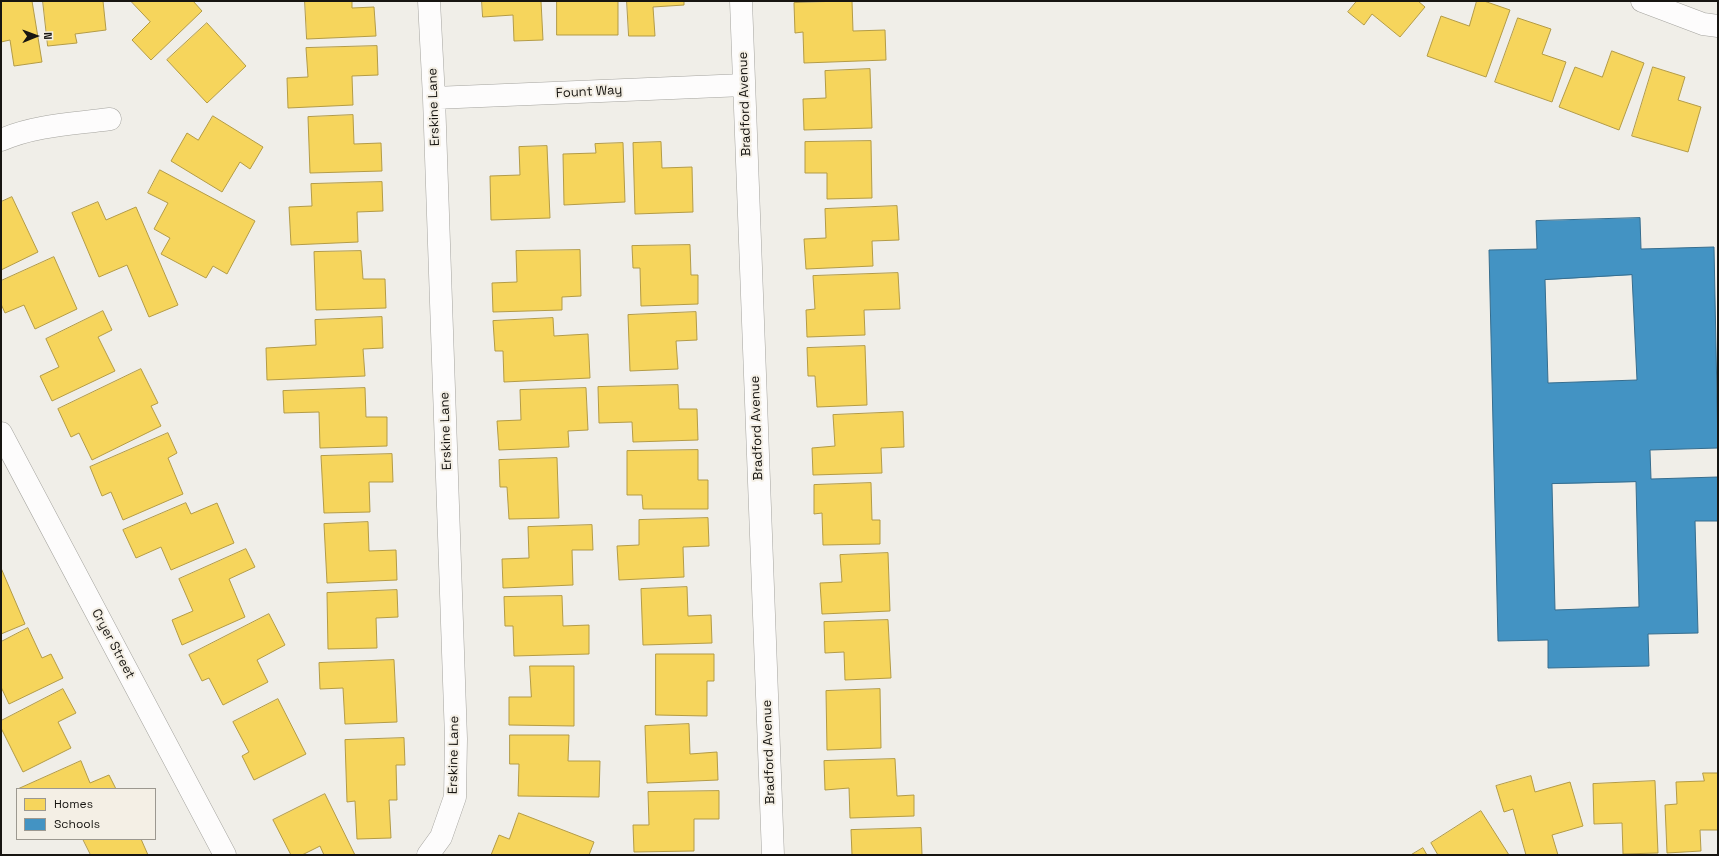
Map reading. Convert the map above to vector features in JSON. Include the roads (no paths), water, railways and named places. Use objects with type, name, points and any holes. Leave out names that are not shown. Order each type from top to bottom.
[{"type":"street","name":"Erskine Lane","points":[[428,855],[440,837],[455,798],[456,739],[434,98],[429,1]]},
{"type":"street","name":"Bradford Avenue","points":[[741,1],[773,855]]},
{"type":"street","points":[[1642,1],[1702,24],[1718,26]]},
{"type":"street","name":"Fount Way","points":[[434,98],[744,85]]},
{"type":"street","points":[[1,140],[17,133],[42,128],[110,119]]},
{"type":"street","name":"Cryer Street","points":[[1,433],[225,855]]}]
